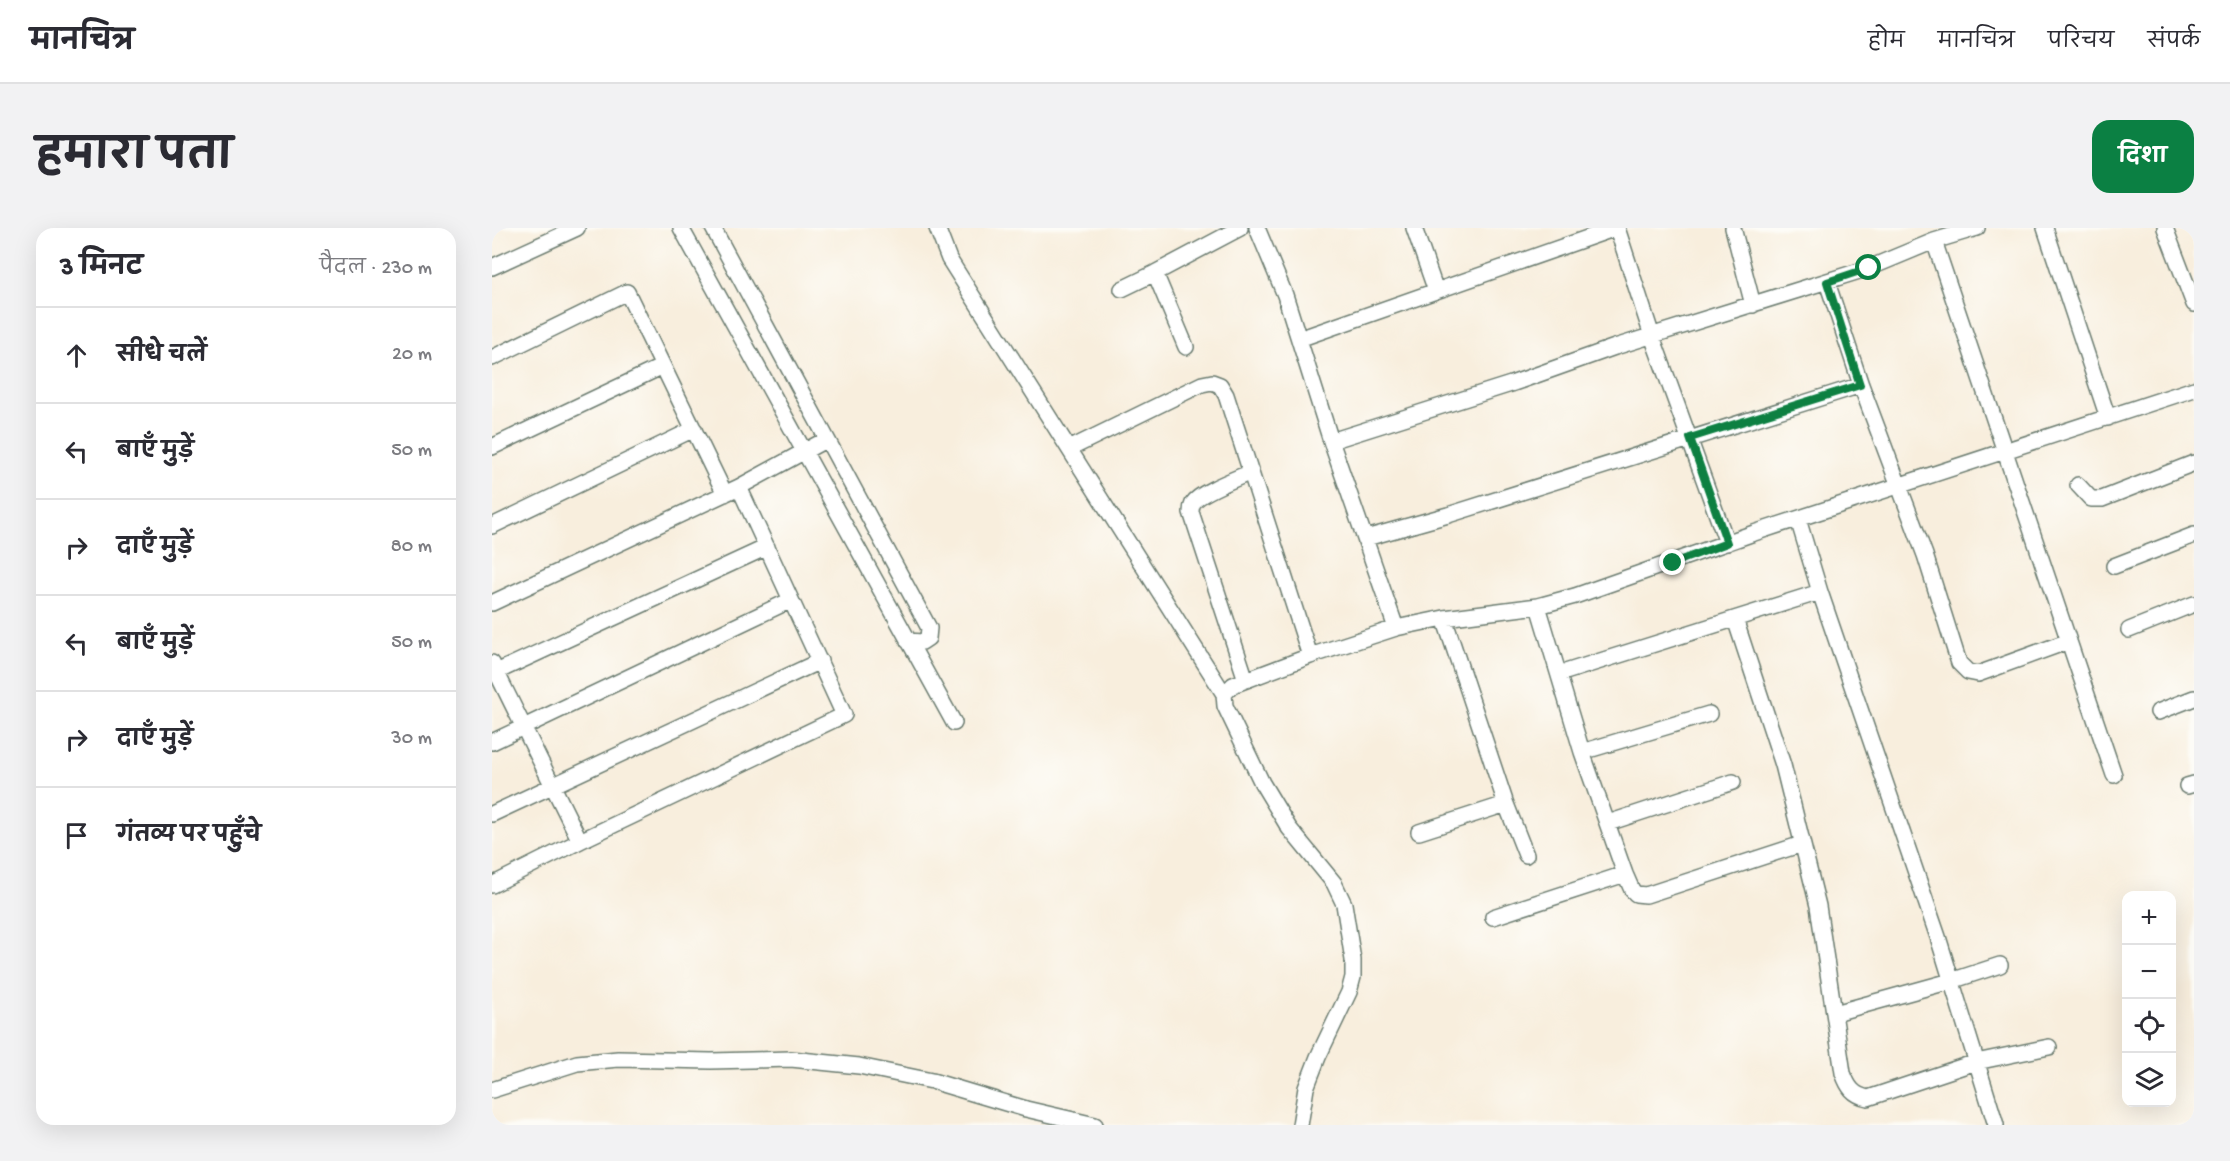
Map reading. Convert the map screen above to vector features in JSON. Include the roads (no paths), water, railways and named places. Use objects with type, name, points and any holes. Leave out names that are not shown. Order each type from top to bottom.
[{"type":"street","points":[[492,266],[577,228]]},
{"type":"street","points":[[681,228],[954,723]]},
{"type":"street","points":[[713,228],[929,628],[928,638],[922,642],[908,641]]},
{"type":"street","points":[[937,228],[949,259],[1224,694],[1225,706],[1262,783],[1289,828],[1334,884],[1344,904],[1353,960],[1353,977],[1349,992],[1306,1088],[1300,1125]]},
{"type":"street","points":[[1122,289],[1240,228]]},
{"type":"street","points":[[1257,228],[1284,295],[1331,441],[1396,628]]},
{"type":"street","points":[[1414,228],[1436,291]]},
{"type":"street","points":[[1299,339],[1617,228],[1652,336],[1727,543]]},
{"type":"street","points":[[1733,228],[1754,304]]},
{"type":"street","points":[[1331,441],[1652,336],[1827,282],[1869,268],[1934,241],[1977,228]]},
{"type":"street","points":[[2045,228],[2108,418]]},
{"type":"street","points":[[2165,228],[2194,304]]},
{"type":"street","points":[[1934,241],[2114,775]]},
{"type":"street","points":[[1155,273],[1186,347]]},
{"type":"street","points":[[1827,282],[1860,385],[1925,555],[1959,663],[1968,672],[1978,674],[2069,641]]},
{"type":"street","points":[[492,358],[627,292],[694,429],[767,547],[844,715],[492,885]]},
{"type":"street","points":[[492,447],[663,366]]},
{"type":"street","points":[[1069,449],[1202,384],[1212,382],[1220,385],[1226,395],[1310,656]]},
{"type":"street","points":[[1366,538],[1448,515],[1860,385]]},
{"type":"street","points":[[1224,694],[1233,685],[1246,680],[1396,628],[1444,618],[1538,606],[1624,580],[1798,519],[2194,389]]},
{"type":"street","points":[[492,526],[694,429]]},
{"type":"street","points":[[492,603],[732,490],[827,439]]},
{"type":"street","points":[[2078,485],[2091,499],[2102,499],[2194,463]]},
{"type":"street","points":[[1246,680],[1191,512],[1191,506],[1203,495],[1251,472]]},
{"type":"street","points":[[1798,519],[1820,592],[1902,830],[1996,1125]]},
{"type":"street","points":[[2114,566],[2194,535]]},
{"type":"street","points":[[580,841],[494,670],[767,547]]},
{"type":"street","points":[[1559,674],[1820,592]]},
{"type":"street","points":[[492,742],[791,600]]},
{"type":"street","points":[[2129,630],[2194,604]]},
{"type":"street","points":[[1538,606],[1582,752],[1625,874],[1636,894],[1646,895],[1803,844]]},
{"type":"street","points":[[1444,618],[1506,804],[1526,855]]},
{"type":"street","points":[[1735,619],[1783,765],[1818,906],[1843,1073],[1848,1087],[1858,1096],[1868,1098],[1976,1062],[2049,1047]]},
{"type":"street","points":[[492,814],[820,661]]},
{"type":"street","points":[[2158,712],[2194,699]]},
{"type":"street","points":[[1582,752],[1709,714]]},
{"type":"street","points":[[1608,823],[1733,782]]},
{"type":"street","points":[[1419,832],[1506,804]]},
{"type":"street","points":[[1493,917],[1625,874]]},
{"type":"street","points":[[1834,1013],[2000,965]]},
{"type":"street","points":[[492,1090],[578,1063],[618,1059],[711,1061],[791,1059],[859,1066],[932,1081],[1026,1109],[1095,1125]]}]
